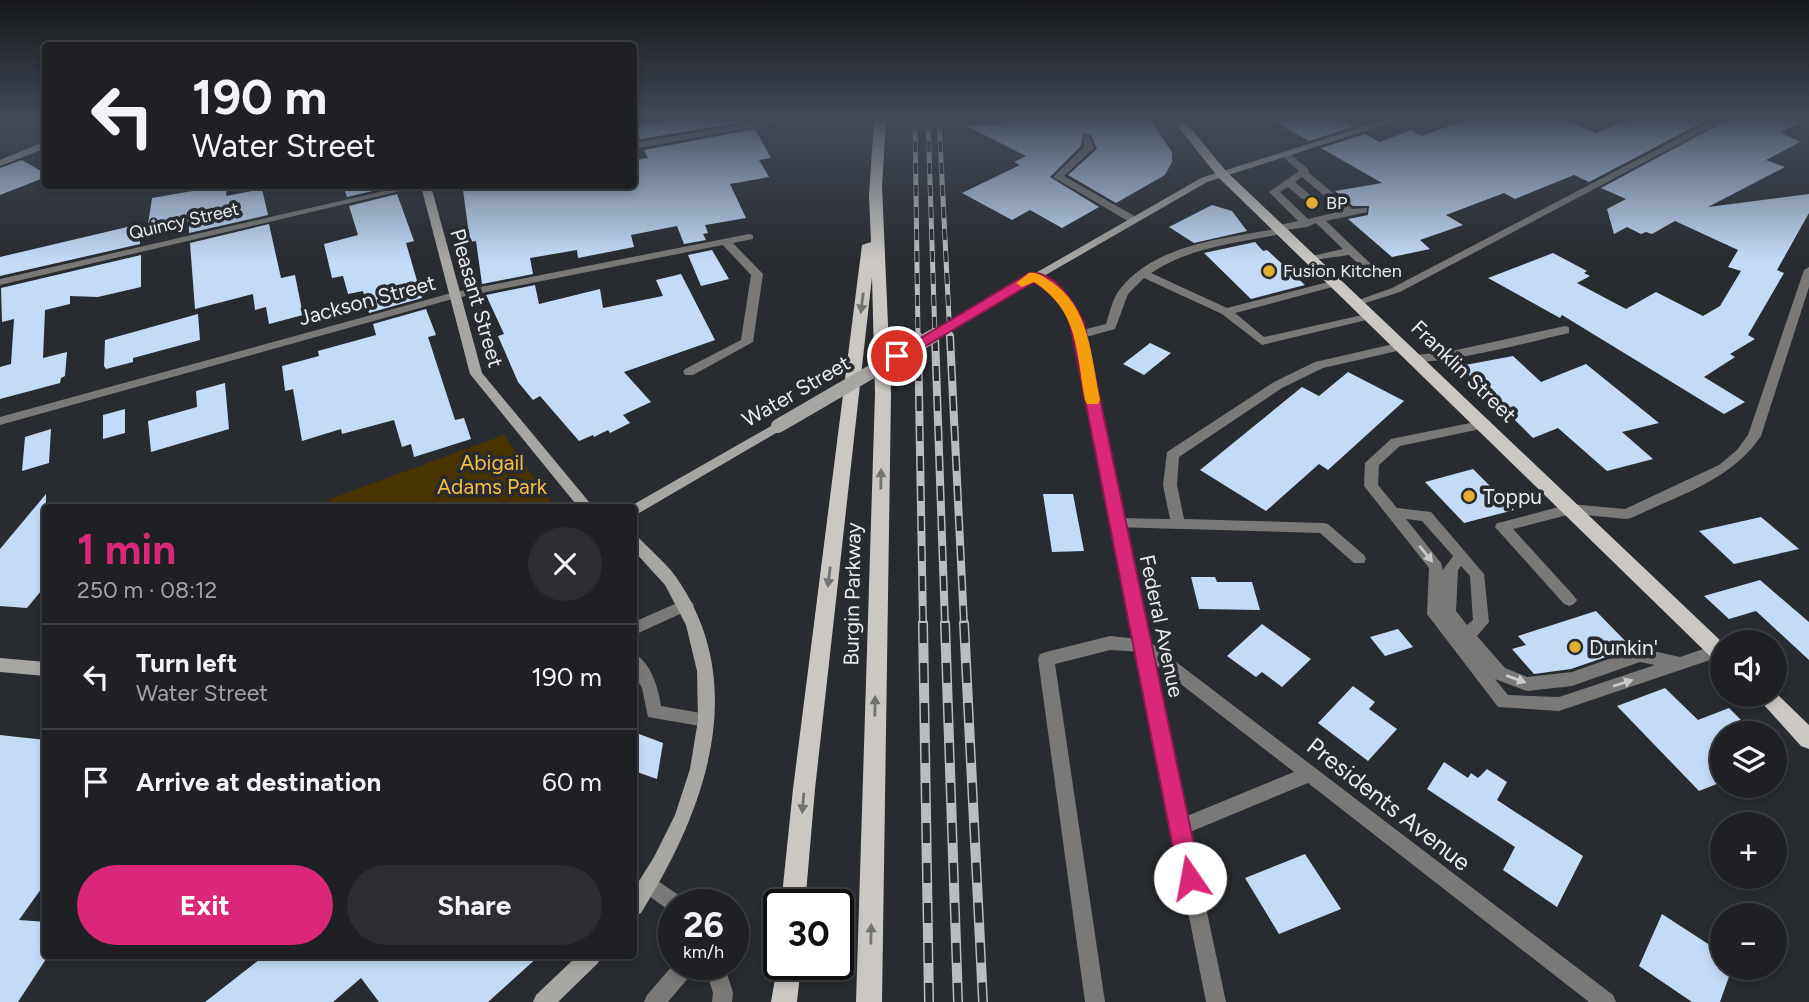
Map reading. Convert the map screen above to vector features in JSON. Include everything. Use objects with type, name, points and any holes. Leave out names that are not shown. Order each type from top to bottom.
[{"type":"main road","name":"Burgin Parkway","points":[[795,889],[877,166]]},
{"type":"main road","name":"Franklin Street","points":[[1215,166],[1710,643]]},
{"type":"main road","name":"Water Street","points":[[637,509],[1132,219],[1194,185],[1251,166]]},
{"type":"main road","name":"Burgin Parkway","points":[[869,1002],[883,394],[876,187]]},
{"type":"main road","name":"Pleasant Street","points":[[427,189],[479,380],[584,504]]},
{"type":"main road","points":[[637,545],[664,570],[686,606],[704,656],[706,720],[698,771],[688,800],[664,858],[637,902]]},
{"type":"main road","points":[[0,665],[42,669]]},
{"type":"main road","points":[[1777,707],[1809,739]]},
{"type":"main road","points":[[543,1002],[588,959]]},
{"type":"main road","points":[[784,1002],[786,980]]},
{"type":"street","points":[[1070,166],[1058,177],[1132,219]]},
{"type":"street","points":[[1296,166],[1350,213]]},
{"type":"street","points":[[1356,303],[1395,290],[1633,166]]},
{"type":"street","points":[[1303,173],[1274,192],[1307,223]]},
{"type":"street","points":[[1289,182],[1306,197]]},
{"type":"street","name":"Quincy Street","points":[[0,282],[404,189]]},
{"type":"street","points":[[1079,335],[1111,326],[1123,293],[1149,267],[1195,248],[1363,210]]},
{"type":"street","points":[[1324,217],[1371,270]]},
{"type":"street","name":"Jackson Street","points":[[0,421],[455,295],[748,237]]},
{"type":"street","points":[[689,372],[747,342],[757,274],[726,242]]},
{"type":"street","points":[[1311,259],[1352,251]]},
{"type":"street","points":[[1569,600],[1502,527],[1570,509],[1626,514],[1713,474],[1742,453],[1754,436],[1809,270]]},
{"type":"street","points":[[1143,272],[1226,312],[1262,341],[1371,316]]},
{"type":"street","name":"Federal Avenue","points":[[1034,276],[1063,297],[1074,315],[1216,1002]]},
{"type":"street","points":[[1226,312],[1336,283]]},
{"type":"street","points":[[1417,359],[1452,355],[1565,330]]},
{"type":"street","points":[[1178,524],[1170,485],[1172,455],[1278,385],[1319,365],[1402,346]]},
{"type":"street","points":[[1485,424],[1396,442],[1372,463],[1371,486],[1436,567],[1435,614],[1504,702],[1559,704],[1710,656]]},
{"type":"street","points":[[1393,513],[1426,516],[1460,558],[1477,574],[1481,622],[1468,634]]},
{"type":"street","points":[[1117,523],[1323,528],[1359,559]]},
{"type":"street","points":[[1460,558],[1451,568],[1448,613],[1499,673],[1527,684],[1572,679],[1640,655],[1681,664]]},
{"type":"street","points":[[637,628],[686,606]]},
{"type":"street","points":[[1095,1002],[1046,659],[1110,643],[1143,645]]},
{"type":"street","name":"Presidents Avenue","points":[[1143,645],[1606,1002]]},
{"type":"street","points":[[637,666],[650,687],[654,712],[706,720]]},
{"type":"street","points":[[1180,828],[1309,774]]},
{"type":"street","points":[[649,884],[658,891]]},
{"type":"street","points":[[654,1002],[673,980]]},
{"type":"street","points":[[719,980],[723,993],[722,1002]]},
{"type":"green space","name":"Abigail Adams Park","points":[[504,435],[553,504],[328,504],[330,499]]},
{"type":"building","points":[[32,166],[42,172],[42,179],[0,195],[0,168]]},
{"type":"building","points":[[637,166],[762,166],[769,177],[730,184],[746,218],[705,225],[708,233],[703,234],[706,240],[684,244],[677,226],[631,235],[634,247],[578,258],[577,250],[530,258],[533,274],[482,284],[476,241],[470,242],[463,190],[637,189]]},
{"type":"building","points":[[1018,166],[1061,166],[1050,177],[1099,207],[1062,228],[1030,210],[1012,220],[962,193]]},
{"type":"building","points":[[1078,166],[1170,166],[1165,175],[1116,203],[1068,175]]},
{"type":"building","points":[[1352,166],[1620,166],[1589,182],[1574,175],[1515,199],[1504,193],[1446,215],[1463,225],[1420,240],[1430,249],[1392,257],[1348,219],[1368,215],[1369,206],[1353,206],[1335,191],[1382,183]]},
{"type":"building","points":[[1642,166],[1782,166],[1785,167],[1708,207],[1809,194],[1809,213],[1777,270],[1784,273],[1748,335],[1755,339],[1730,354],[1735,357],[1704,377],[1745,402],[1724,414],[1562,315],[1560,318],[1488,278],[1553,253],[1587,271],[1584,273],[1590,276],[1577,283],[1626,309],[1656,292],[1703,316],[1720,306],[1741,271],[1728,267],[1738,250],[1675,221],[1652,234],[1641,234],[1627,227],[1614,234],[1607,209],[1626,199],[1601,188]]},
{"type":"building","points":[[204,189],[227,189],[226,196],[262,189],[268,215],[189,233],[189,222],[147,231],[152,198]]},
{"type":"building","points":[[344,189],[381,189],[347,197]]},
{"type":"building","points":[[397,194],[414,241],[406,243],[422,298],[369,313],[363,291],[348,294],[343,276],[332,278],[324,244],[358,235],[349,206]]},
{"type":"building","points":[[1212,205],[1232,211],[1247,231],[1194,243],[1169,227]]},
{"type":"building","points":[[140,224],[140,244],[0,276],[0,257]]},
{"type":"building","points":[[269,224],[281,278],[295,275],[303,315],[269,324],[266,307],[255,310],[253,294],[195,309],[190,243]]},
{"type":"building","points":[[1255,242],[1305,285],[1251,299],[1204,253]]},
{"type":"building","points":[[712,250],[729,279],[701,286],[688,255]]},
{"type":"building","points":[[141,255],[141,287],[98,297],[70,296],[70,304],[45,310],[43,358],[67,352],[65,376],[60,383],[0,399],[0,367],[11,364],[14,319],[2,322],[1,288]]},
{"type":"building","points":[[681,274],[715,340],[624,372],[651,402],[623,415],[630,423],[610,433],[608,430],[579,441],[540,396],[533,400],[518,382],[498,336],[504,334],[486,295],[535,285],[539,304],[600,289],[603,308],[663,296],[656,280]]},
{"type":"building","points":[[426,309],[436,335],[428,337],[455,420],[464,418],[471,439],[414,457],[411,444],[402,447],[394,420],[342,434],[341,429],[302,441],[293,389],[285,391],[282,366],[319,356],[318,351],[376,335],[373,324]]},
{"type":"building","points":[[198,314],[200,340],[133,358],[133,362],[106,369],[104,366],[105,340]]},
{"type":"building","points":[[1150,343],[1171,353],[1144,375],[1123,364]]},
{"type":"building","points":[[1513,356],[1541,382],[1586,364],[1659,423],[1622,432],[1653,459],[1607,471],[1558,428],[1533,438],[1460,366]]},
{"type":"building","points":[[1348,372],[1404,401],[1328,470],[1319,464],[1266,511],[1200,470],[1302,387],[1319,396]]},
{"type":"building","points":[[225,383],[229,429],[151,452],[148,421],[197,407],[196,391]]},
{"type":"building","points":[[125,409],[125,433],[103,439],[103,415]]},
{"type":"building","points":[[51,429],[49,463],[22,471],[25,437]]},
{"type":"building","name":"Toppu","points":[[1473,469],[1514,510],[1464,523],[1425,482]]},
{"type":"building","points":[[46,494],[46,504],[42,504],[42,590],[27,608],[0,606],[0,549]]},
{"type":"building","points":[[1043,494],[1073,494],[1084,551],[1052,552]]},
{"type":"building","points":[[1761,517],[1799,549],[1734,564],[1699,531]]},
{"type":"building","points":[[1191,577],[1215,577],[1217,582],[1252,582],[1260,610],[1199,609]]},
{"type":"building","points":[[1760,580],[1809,622],[1809,660],[1787,640],[1787,630],[1777,630],[1756,611],[1729,619],[1704,596]]},
{"type":"building","name":"Dunkin'","points":[[1596,611],[1632,648],[1571,669],[1534,674],[1512,649],[1526,645],[1518,636]]},
{"type":"building","points":[[1262,624],[1311,659],[1282,687],[1262,672],[1256,677],[1227,656]]},
{"type":"building","points":[[1398,629],[1413,647],[1385,656],[1370,637]]},
{"type":"building","points":[[1353,686],[1375,702],[1369,709],[1397,729],[1368,761],[1318,723]]},
{"type":"building","points":[[1665,688],[1698,720],[1729,708],[1742,721],[1710,721],[1710,787],[1699,791],[1617,706]]},
{"type":"building","points":[[637,733],[663,743],[657,779],[637,772]]},
{"type":"building","points":[[0,735],[42,740],[42,888],[19,920],[42,922],[42,959],[46,959],[18,1002],[0,1002]]},
{"type":"building","points":[[1444,762],[1468,778],[1471,773],[1478,778],[1487,769],[1507,782],[1497,800],[1583,856],[1557,907],[1503,870],[1515,847],[1427,789]]},
{"type":"building","points":[[1305,854],[1341,909],[1279,934],[1245,878]]},
{"type":"building","points":[[1662,914],[1710,945],[1710,980],[1728,980],[1720,1002],[1692,1002],[1639,966]]},
{"type":"building","points":[[260,959],[536,959],[488,1002],[379,1002],[361,978],[333,1002],[205,1002]]},
{"type":"railway","points":[[916,166],[918,338]]},
{"type":"railway","points":[[929,166],[935,338]]},
{"type":"railway","points":[[941,166],[950,338]]},
{"type":"railway","points":[[918,336],[923,624]]},
{"type":"railway","points":[[935,336],[945,624]]},
{"type":"railway","points":[[950,336],[964,624]]},
{"type":"railway","points":[[923,623],[929,1002]]},
{"type":"railway","points":[[945,623],[958,1002]]},
{"type":"railway","points":[[964,623],[983,1002]]},
{"type":"slow traffic","points":[[1022,283],[1034,276],[1058,292],[1070,307],[1077,323],[1092,400]]},
{"type":"place","name":"BP","points":[[1312,203]]},
{"type":"place","name":"Fusion Kitchen","points":[[1269,271]]},
{"type":"place","name":"Toppu","points":[[1469,496]]},
{"type":"place","name":"Dunkin'","points":[[1575,647]]},
{"type":"route","points":[[897,356],[1034,276],[1058,292],[1070,307],[1077,323],[1190,878]]}]
